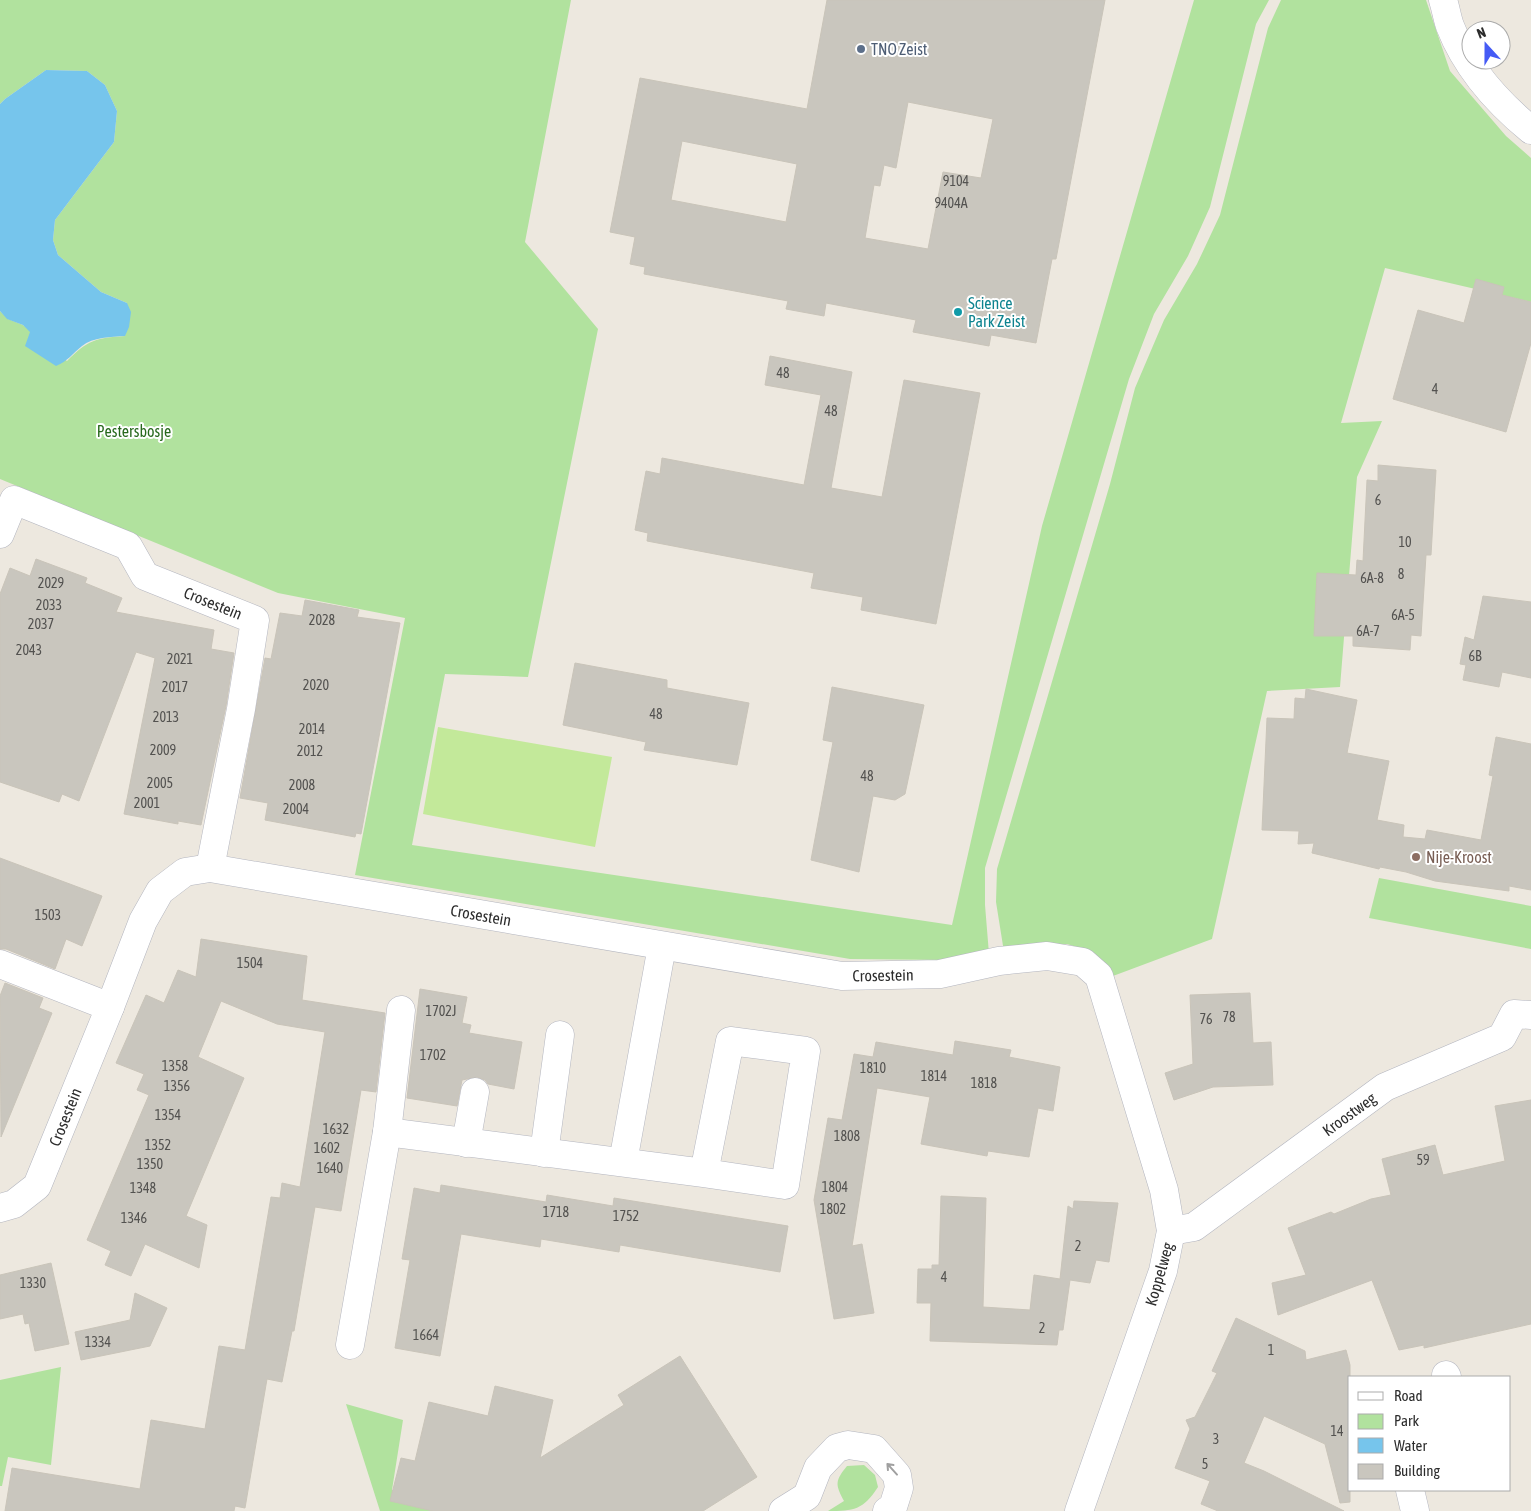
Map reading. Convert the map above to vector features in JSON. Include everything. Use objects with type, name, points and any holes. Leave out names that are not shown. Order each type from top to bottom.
[{"type":"street","points":[[1443,0],[1450,26],[1471,65],[1509,112],[1531,130]]},
{"type":"street","name":"Crosestein","points":[[0,534],[14,500],[128,546],[145,576],[255,620],[239,718],[210,868]]},
{"type":"street","name":"Crosestein","points":[[0,1208],[14,1204],[37,1186],[143,921],[160,891],[185,872],[210,868],[842,976],[940,974],[999,961],[1047,956],[1083,962],[1099,976]]},
{"type":"street","points":[[623,1162],[662,946]]},
{"type":"street","points":[[0,964],[110,1007]]},
{"type":"street","name":"Koppelweg","points":[[1079,1511],[1163,1271],[1171,1231],[1164,1190],[1099,976]]},
{"type":"street","points":[[350,1345],[387,1132],[401,1010]]},
{"type":"street","name":"Kroostweg","points":[[1171,1231],[1194,1227],[1385,1087],[1502,1037],[1514,1014],[1531,1015]]},
{"type":"street","points":[[544,1152],[560,1035]]},
{"type":"street","points":[[387,1132],[785,1185],[806,1051],[730,1041],[704,1173]]},
{"type":"street","points":[[466,1143],[475,1092]]},
{"type":"street","points":[[783,1511],[807,1496],[818,1468],[837,1448],[848,1445],[874,1449],[897,1475],[899,1488],[893,1507],[887,1511]]},
{"type":"street","points":[[1410,1491],[1415,1511]]},
{"type":"green space","name":"Pestersbosje","points":[[0,0],[571,0],[525,242],[598,329],[528,677],[445,674],[412,845],[952,925],[1042,526],[1194,0],[1269,0],[1256,24],[1210,207],[1188,256],[1154,314],[1129,379],[985,868],[985,905],[989,954],[949,960],[850,959],[355,875],[405,618],[278,593],[0,479],[0,311],[8,319],[23,325],[67,361],[93,341],[125,336],[127,303],[101,292],[58,255],[53,240],[55,220],[114,142],[117,111],[105,85],[87,71],[46,70],[0,104]]},
{"type":"green space","points":[[1281,0],[1426,0],[1450,71],[1506,136],[1531,158],[1531,302],[1385,268],[1341,423],[1382,421],[1357,477],[1340,687],[1267,691],[1212,939],[1113,976],[1089,951],[1067,944],[1004,952],[996,902],[997,869],[1110,484],[1135,388],[1164,320],[1197,264],[1220,215],[1268,28]]},
{"type":"green space","points":[[438,727],[612,757],[595,847],[423,814]]},
{"type":"green space","points":[[1379,878],[1531,906],[1531,949],[1369,918]]},
{"type":"green space","points":[[61,1367],[51,1465],[8,1457],[2,1486],[0,1486],[0,1380]]},
{"type":"green space","points":[[346,1404],[403,1420],[392,1490],[470,1511],[380,1511]]},
{"type":"green space","points":[[864,1465],[875,1475],[878,1487],[873,1495],[857,1508],[828,1511],[844,1501],[839,1490],[838,1479],[847,1466]]},
{"type":"water","points":[[46,70],[87,71],[105,85],[117,111],[114,142],[55,220],[53,240],[58,255],[101,292],[127,303],[131,312],[129,327],[125,336],[102,338],[86,343],[67,360],[56,366],[25,346],[30,332],[23,325],[7,319],[0,311],[0,104]]},
{"type":"building","name":"Science Park Zeist","points":[[827,0],[1105,0],[1056,259],[1052,259],[1036,343],[991,335],[989,346],[913,332],[916,320],[826,303],[824,316],[786,309],[788,301],[644,274],[645,267],[630,264],[635,237],[610,232],[640,78],[807,109]],"holes":[[[908,102],[993,119],[981,178],[943,172],[928,249],[865,238],[874,185],[880,186],[884,165],[896,168]],[[682,141],[797,164],[786,222],[671,200]]]},
{"type":"building","points":[[1476,279],[1504,287],[1502,295],[1531,302],[1531,343],[1506,432],[1393,399],[1418,310],[1464,323]]},
{"type":"building","points":[[770,356],[852,372],[831,488],[882,497],[904,380],[980,393],[936,624],[861,610],[863,597],[811,588],[814,573],[647,541],[648,533],[635,530],[646,471],[660,474],[662,458],[804,485],[821,395],[765,385]]},
{"type":"building","points":[[1378,465],[1436,470],[1431,555],[1426,555],[1421,636],[1411,635],[1410,650],[1353,646],[1353,636],[1314,636],[1317,573],[1356,575],[1357,560],[1363,561],[1367,480],[1378,481]]},
{"type":"building","points":[[36,559],[87,578],[85,583],[122,598],[116,612],[214,630],[211,649],[234,653],[226,706],[201,825],[178,821],[178,824],[124,814],[155,658],[136,652],[79,801],[62,794],[59,802],[0,782],[0,594],[10,568],[30,576]]},
{"type":"building","points":[[1483,596],[1531,602],[1531,678],[1502,672],[1499,687],[1463,680],[1466,665],[1460,664],[1465,637],[1474,640]]},
{"type":"building","points":[[305,600],[359,610],[357,617],[400,623],[361,834],[356,833],[355,837],[265,820],[268,803],[240,798],[265,658],[271,659],[280,613],[302,616]]},
{"type":"building","points":[[575,663],[667,680],[667,688],[749,703],[737,765],[644,750],[646,742],[563,725]]},
{"type":"building","points":[[832,687],[924,705],[905,794],[895,800],[873,796],[859,872],[811,860],[833,742],[823,740]]},
{"type":"building","points":[[1306,689],[1357,700],[1347,753],[1389,761],[1377,820],[1404,825],[1403,837],[1425,839],[1427,830],[1481,840],[1493,776],[1489,775],[1496,737],[1531,744],[1531,890],[1509,886],[1509,891],[1435,881],[1406,872],[1380,867],[1379,869],[1312,853],[1314,843],[1298,844],[1299,831],[1262,830],[1267,718],[1294,719],[1295,698],[1305,699]]},
{"type":"building","points":[[0,858],[102,896],[82,946],[66,939],[55,969],[6,949],[0,949]]},
{"type":"building","points":[[201,939],[307,956],[302,1000],[385,1013],[376,1092],[361,1090],[341,1211],[315,1207],[294,1331],[292,1331],[282,1382],[267,1379],[245,1508],[235,1506],[234,1511],[5,1511],[12,1468],[140,1489],[151,1420],[205,1429],[219,1346],[245,1350],[271,1197],[280,1198],[282,1183],[300,1187],[325,1032],[277,1024],[221,1001],[198,1057],[244,1078],[186,1216],[207,1225],[199,1268],[145,1244],[131,1276],[105,1265],[111,1251],[87,1240],[149,1095],[137,1090],[144,1074],[116,1063],[146,995],[164,1003],[178,970],[196,977]]},
{"type":"building","points":[[5,983],[43,998],[39,1008],[52,1013],[1,1137],[0,996]]},
{"type":"building","points":[[420,989],[467,997],[462,1023],[471,1025],[469,1033],[522,1042],[514,1089],[488,1084],[485,1080],[477,1077],[462,1080],[457,1106],[407,1098]]},
{"type":"building","points":[[1250,993],[1253,1043],[1271,1042],[1273,1085],[1213,1087],[1174,1100],[1165,1073],[1193,1064],[1190,995]]},
{"type":"building","points":[[955,1041],[1011,1050],[1009,1057],[1060,1067],[1053,1111],[1038,1108],[1029,1157],[988,1151],[987,1156],[921,1144],[930,1097],[877,1088],[852,1246],[862,1244],[874,1313],[834,1319],[814,1200],[828,1118],[842,1120],[854,1054],[873,1057],[876,1042],[953,1055]]},
{"type":"building","points":[[1531,1100],[1531,1324],[1424,1348],[1424,1345],[1399,1350],[1372,1280],[1278,1315],[1272,1283],[1306,1275],[1288,1228],[1331,1212],[1334,1214],[1371,1199],[1391,1195],[1382,1159],[1435,1145],[1443,1175],[1505,1161],[1495,1106]]},
{"type":"building","points":[[441,1185],[546,1202],[547,1195],[613,1206],[614,1198],[788,1226],[780,1272],[620,1245],[619,1252],[541,1239],[540,1247],[461,1234],[440,1356],[395,1348],[410,1260],[402,1259],[414,1188],[440,1193]]},
{"type":"building","points":[[941,1196],[986,1198],[983,1307],[1030,1310],[1034,1275],[1060,1279],[1068,1206],[1073,1209],[1074,1201],[1118,1203],[1109,1262],[1096,1260],[1090,1283],[1070,1280],[1063,1330],[1059,1330],[1057,1345],[930,1341],[931,1303],[917,1303],[918,1269],[932,1269],[932,1265],[939,1265]]},
{"type":"building","points":[[51,1263],[69,1344],[35,1351],[29,1323],[25,1324],[23,1314],[0,1319],[0,1275]]},
{"type":"building","points":[[135,1293],[167,1308],[150,1346],[81,1360],[75,1332],[130,1320]]},
{"type":"building","points":[[1236,1318],[1305,1351],[1306,1360],[1346,1350],[1350,1365],[1350,1376],[1348,1376],[1348,1491],[1350,1491],[1350,1502],[1340,1503],[1325,1444],[1264,1416],[1244,1463],[1344,1511],[1218,1511],[1201,1504],[1210,1481],[1175,1468],[1190,1429],[1186,1420],[1195,1417],[1217,1373],[1212,1371]]},
{"type":"building","points":[[680,1356],[757,1477],[703,1511],[433,1511],[390,1501],[401,1458],[415,1461],[429,1402],[488,1416],[495,1386],[553,1400],[540,1458],[624,1405],[618,1395]]},
{"type":"place","name":"TNO Zeist","points":[[861,49]]},
{"type":"place","name":"Science Park Zeist","points":[[958,312]]},
{"type":"place","name":"Nije-Kroost","points":[[1416,857]]}]
